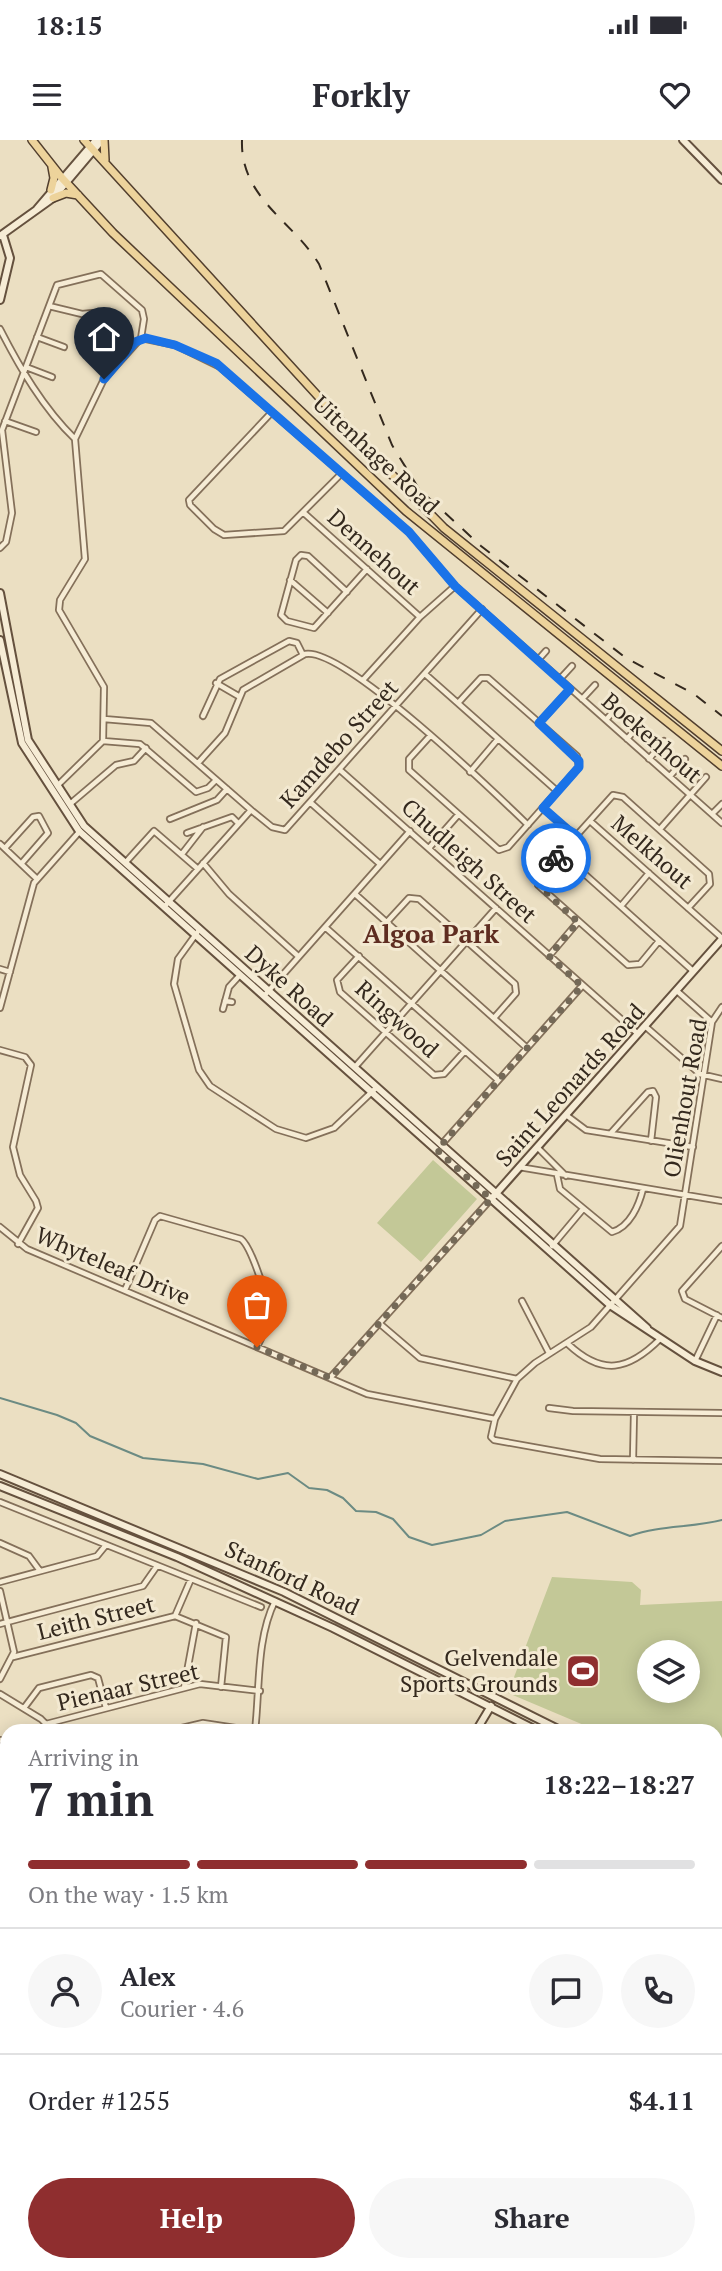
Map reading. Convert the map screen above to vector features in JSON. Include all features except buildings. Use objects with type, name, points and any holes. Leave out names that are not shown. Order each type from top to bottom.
[{"type":"main road","name":"Uitenhage Road","points":[[32,140],[51,166],[154,272],[406,511],[722,766]]},
{"type":"main road","points":[[103,140],[102,151],[107,165]]},
{"type":"main road","name":"Uitenhage Road","points":[[91,144],[107,165],[377,460],[448,532],[722,751]]},
{"type":"main road","points":[[51,166],[54,178],[52,194],[79,195]]},
{"type":"street","points":[[0,300],[10,263],[1,233],[34,214],[65,180],[91,144],[103,140]]},
{"type":"street","points":[[683,140],[722,180]]},
{"type":"street","points":[[0,548],[6,542],[11,517],[1,438],[5,421],[59,284],[101,275],[144,312],[141,338],[104,379],[75,439],[85,559],[60,600],[59,611],[104,687],[103,741],[54,788]]},
{"type":"street","points":[[49,306],[82,314],[92,313]]},
{"type":"street","points":[[0,329],[58,422],[75,439]]},
{"type":"street","points":[[37,337],[64,347]]},
{"type":"street","name":"Boekenhout","points":[[141,338],[175,345],[211,360],[409,532],[455,586],[722,823]]},
{"type":"street","points":[[25,369],[52,377]]},
{"type":"street","points":[[272,412],[192,495],[190,505],[214,529],[227,535],[284,531],[342,473]]},
{"type":"street","points":[[5,421],[36,432]]},
{"type":"street","name":"Dennehout","points":[[304,513],[420,617]]},
{"type":"street","points":[[347,592],[306,555],[297,559],[281,612],[284,619],[310,629],[328,613],[347,592],[367,569]]},
{"type":"street","points":[[290,580],[328,613]]},
{"type":"street","points":[[363,680],[420,617],[455,586]]},
{"type":"street","name":"Dyke Road","points":[[0,593],[28,740],[54,788],[69,804],[82,829],[125,863],[166,905]]},
{"type":"street","name":"Kamdebo Street","points":[[104,719],[150,722],[251,810],[282,830],[289,828],[482,609]]},
{"type":"street","name":"Dyke Road","points":[[0,640],[19,733],[82,829],[613,1302],[660,1339],[695,1361],[722,1372]]},
{"type":"street","points":[[203,716],[216,683],[289,641],[297,643],[303,655]]},
{"type":"street","points":[[538,660],[546,651]]},
{"type":"street","points":[[198,763],[225,733],[240,697],[249,685],[303,655],[320,655],[363,680],[396,706],[528,825]]},
{"type":"street","points":[[560,679],[572,666]]},
{"type":"street","points":[[425,674],[557,791]]},
{"type":"street","points":[[430,736],[409,759],[408,768],[499,850],[509,847],[579,767],[579,761],[486,678],[481,678],[458,703]]},
{"type":"street","points":[[216,683],[240,697]]},
{"type":"street","points":[[582,699],[595,685]]},
{"type":"street","points":[[539,723],[570,689]]},
{"type":"street","points":[[606,720],[617,707]]},
{"type":"street","points":[[627,739],[640,724]]},
{"type":"street","points":[[470,772],[498,739]]},
{"type":"street","points":[[103,741],[135,743],[146,748],[194,790],[205,789],[216,780]]},
{"type":"street","points":[[649,759],[664,741]]},
{"type":"street","points":[[69,804],[116,765],[134,761],[146,748]]},
{"type":"street","points":[[670,776],[685,759]]},
{"type":"street","name":"Chudleigh Street","points":[[340,770],[638,1035]]},
{"type":"street","points":[[660,829],[706,777]]},
{"type":"street","points":[[170,818],[217,800],[227,789]]},
{"type":"street","points":[[659,941],[640,964],[631,967],[538,885],[540,876],[611,797],[618,794],[711,877],[710,884],[688,908]]},
{"type":"street","points":[[311,803],[380,864]]},
{"type":"street","points":[[712,814],[722,804]]},
{"type":"street","points":[[543,808],[575,836]]},
{"type":"street","points":[[166,905],[251,810]]},
{"type":"street","points":[[429,848],[458,815]]},
{"type":"street","points":[[21,864],[48,833],[48,827],[40,816],[33,817],[2,846],[21,864],[37,879]]},
{"type":"street","points":[[187,834],[232,817],[239,823]]},
{"type":"street","name":"Melkhout","points":[[590,821],[722,939]]},
{"type":"street","points":[[182,854],[204,827]]},
{"type":"street","points":[[0,1008],[37,879],[82,829]]},
{"type":"street","points":[[125,863],[155,831],[198,869]]},
{"type":"street","points":[[266,993],[410,831]]},
{"type":"street","points":[[561,853],[693,971]]},
{"type":"street","points":[[203,863],[229,894],[298,956]]},
{"type":"street","points":[[621,906],[649,873]]},
{"type":"street","points":[[355,894],[527,1048]]},
{"type":"street","points":[[386,923],[409,898],[416,897],[517,986],[516,993],[494,1018]]},
{"type":"street","points":[[352,1070],[496,908]]},
{"type":"street","points":[[549,956],[578,922]]},
{"type":"street","points":[[325,926],[498,1080]]},
{"type":"street","points":[[197,932],[178,959],[174,984],[199,1070],[210,1086],[276,1129],[306,1138],[334,1128],[374,1089]]},
{"type":"street","name":"Dyke Road","points":[[197,932],[240,975],[266,993]]},
{"type":"street","name":"Saint Leonards Road","points":[[330,1378],[722,939]]},
{"type":"street","name":"Ringwood","points":[[359,956],[338,978],[337,988],[385,1032],[434,1075],[444,1073],[465,1051]]},
{"type":"street","points":[[0,969],[10,972]]},
{"type":"street","points":[[223,1009],[229,987],[240,975]]},
{"type":"street","points":[[439,1147],[582,986]]},
{"type":"street","points":[[677,991],[712,1022]]},
{"type":"street","points":[[225,1001],[232,1002]]},
{"type":"street","name":"Olienhout Road","points":[[517,1379],[549,1353],[585,1332],[679,1227],[712,1022],[722,1007]]},
{"type":"street","points":[[646,1027],[704,1076],[722,1079]]},
{"type":"street","points":[[0,1050],[26,1057],[31,1065],[13,1147],[20,1175],[36,1201],[37,1208],[19,1244]]},
{"type":"street","points":[[610,1134],[653,1091],[656,1097],[651,1140]]},
{"type":"street","points":[[566,1115],[583,1129],[693,1147]]},
{"type":"street","points":[[537,1147],[566,1176]]},
{"type":"street","points":[[519,1167],[722,1202]]},
{"type":"street","points":[[556,1175],[558,1186],[614,1232],[636,1210],[643,1189]]},
{"type":"street","points":[[551,1246],[583,1209]]},
{"type":"street","points":[[125,1290],[155,1220],[160,1216],[241,1239],[249,1248],[269,1310],[268,1321],[257,1347]]},
{"type":"street","name":"Whyteleaf Drive","points":[[0,1227],[19,1244],[383,1399],[495,1419]]},
{"type":"street","points":[[695,1361],[719,1316],[685,1299],[682,1291],[722,1246]]},
{"type":"street","points":[[522,1301],[549,1353]]},
{"type":"street","points":[[379,1322],[420,1358],[517,1379],[495,1419],[491,1437],[494,1440],[593,1458],[722,1461]]},
{"type":"street","points":[[567,1344],[590,1362],[616,1366],[643,1356],[660,1339]]},
{"type":"street","points":[[549,1408],[573,1411],[722,1413]]},
{"type":"street","points":[[634,1412],[634,1460]]},
{"type":"street","name":"Stanford Road","points":[[0,1474],[183,1547],[284,1592],[548,1724]]},
{"type":"street","name":"Stanford Road","points":[[0,1486],[177,1556],[275,1601],[524,1724]]},
{"type":"street","name":"Stanford Road","points":[[0,1502],[261,1607]]},
{"type":"street","points":[[0,1543],[29,1556],[40,1571]]},
{"type":"street","points":[[0,1581],[97,1556],[106,1545]]},
{"type":"street","points":[[0,1624],[143,1586],[157,1566]]},
{"type":"street","name":"Leith Street","points":[[0,1679],[13,1657],[175,1616],[191,1579]]},
{"type":"street","points":[[0,1591],[13,1657]]},
{"type":"street","points":[[256,1724],[269,1615],[275,1601]]},
{"type":"street","points":[[175,1616],[227,1639],[221,1687]]},
{"type":"street","points":[[184,1688],[195,1623]]},
{"type":"street","points":[[24,1708],[39,1688],[91,1675],[98,1678],[106,1708]]},
{"type":"street","name":"Pienaar Street","points":[[0,1694],[46,1724],[200,1684],[260,1691]]},
{"type":"street","points":[[480,1724],[496,1698]]},
{"type":"green space","points":[[433,1160],[477,1199],[421,1262],[377,1223]]},
{"type":"green space","name":"Gelvendale Sports Grounds","points":[[552,1577],[632,1582],[641,1590],[640,1605],[722,1601],[722,1724],[581,1724],[508,1693]]},
{"type":"waterway","points":[[0,1398],[57,1415],[76,1423],[90,1436],[143,1458],[203,1464],[258,1479],[288,1473],[309,1488],[327,1490],[343,1498],[356,1511],[376,1512],[393,1519],[409,1537],[432,1545],[481,1535],[505,1521],[567,1512],[630,1536],[722,1520]]},
{"type":"railway","points":[[242,140],[244,160],[259,193],[319,264],[392,445],[419,489],[481,546],[626,658],[694,694],[722,716]]},
{"type":"way so far","points":[[257,1347],[330,1378],[491,1199],[437,1150],[582,986],[549,956],[578,922],[538,885],[540,876],[556,858]]},
{"type":"place","name":"Gelvendale Sports Grounds","points":[[583,1671]]},
{"type":"district","name":"Algoa Park","points":[[431,934]]},
{"type":"route","points":[[104,379],[135,342],[146,338],[175,345],[216,363],[409,532],[455,586],[570,689],[539,723],[577,757],[580,765],[543,808],[575,836],[556,858]]}]
